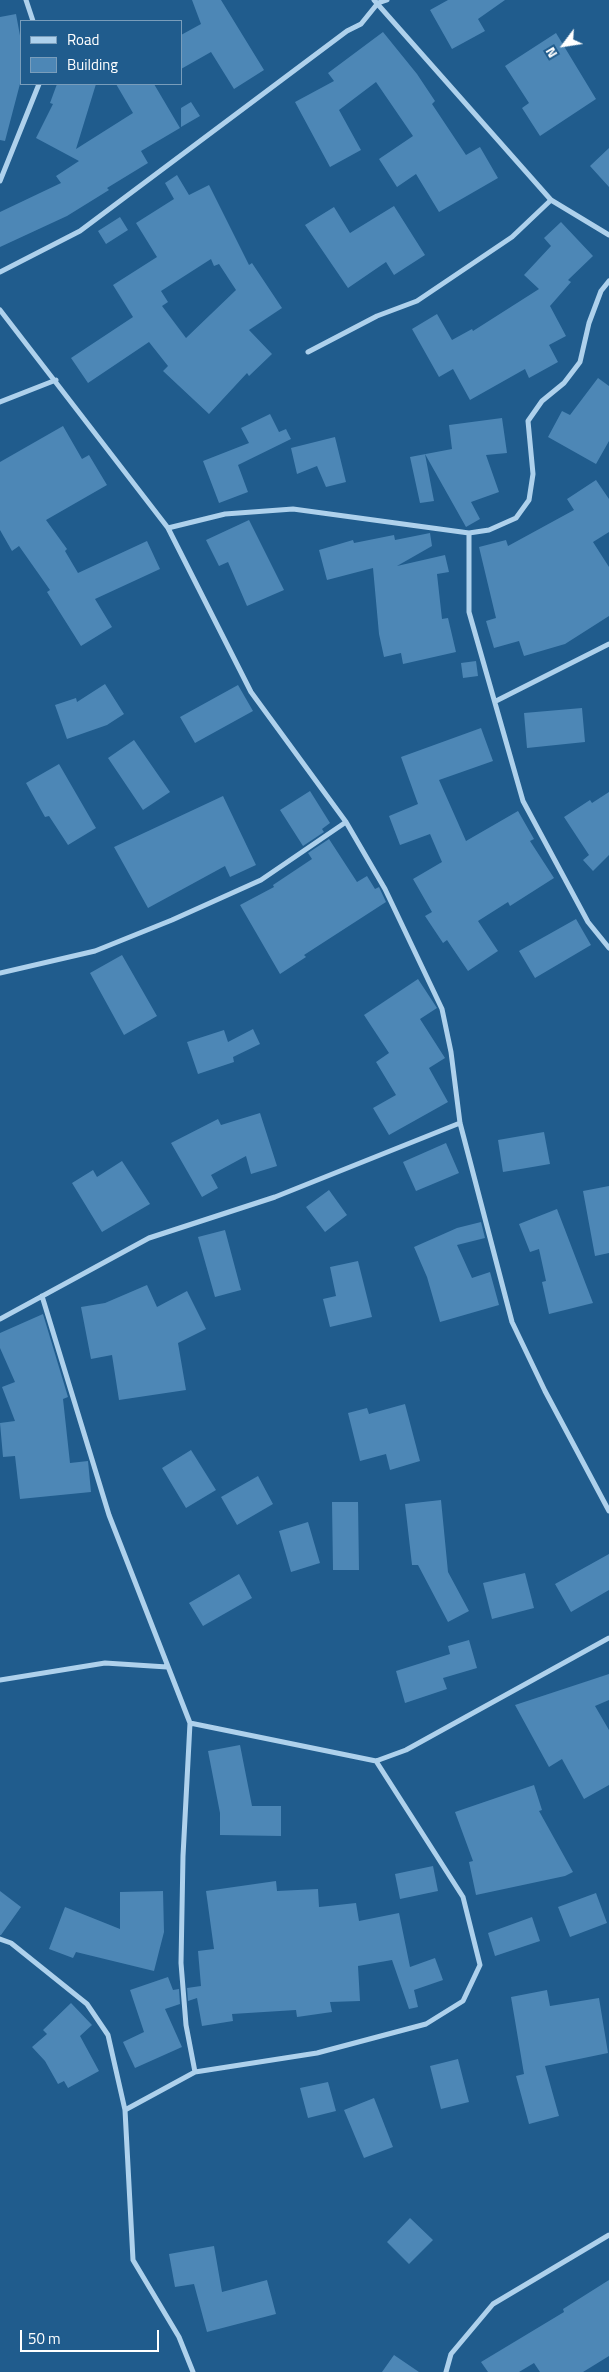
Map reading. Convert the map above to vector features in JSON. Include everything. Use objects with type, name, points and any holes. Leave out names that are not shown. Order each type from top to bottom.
[{"type":"street","points":[[26,0],[33,20]]},
{"type":"street","points":[[0,272],[80,231],[347,31],[361,24],[376,2],[387,0]]},
{"type":"street","points":[[376,2],[551,200],[609,235]]},
{"type":"street","points":[[0,181],[39,85]]},
{"type":"street","points":[[308,352],[377,316],[417,301],[512,237],[551,200]]},
{"type":"street","points":[[168,528],[225,514],[293,509],[469,533],[489,530],[516,518],[529,500],[533,474],[528,420],[542,401],[564,384],[580,362],[588,323],[602,290],[609,281]]},
{"type":"street","points":[[0,310],[56,380],[168,528],[251,692],[346,822],[385,889],[442,1009],[452,1052],[460,1123],[512,1322],[544,1391],[609,1511]]},
{"type":"street","points":[[0,402],[56,380]]},
{"type":"street","points":[[469,533],[469,612],[496,701],[523,801],[588,922],[609,948]]},
{"type":"street","points":[[496,701],[609,644]]},
{"type":"street","points":[[0,974],[95,950],[172,920],[261,880],[346,822]]},
{"type":"street","points":[[0,1319],[149,1238],[275,1197],[460,1123]]},
{"type":"street","points":[[42,1296],[109,1514],[190,1723],[183,1856],[181,1963],[186,2026],[195,2072]]},
{"type":"street","points":[[190,1723],[376,1760],[406,1750],[609,1638]]},
{"type":"street","points":[[0,1680],[105,1663],[167,1667]]},
{"type":"street","points":[[125,2110],[195,2072],[316,2053],[426,2024],[464,2001],[480,1965],[464,1897],[376,1760]]},
{"type":"street","points":[[0,1938],[11,1943],[87,2004],[108,2035],[125,2110],[133,2260],[179,2337],[193,2372]]},
{"type":"street","points":[[446,2372],[451,2354],[493,2304],[609,2236]]},
{"type":"building","points":[[192,0],[221,0],[264,70],[234,89],[211,52],[182,68],[182,34],[201,24]]},
{"type":"building","points":[[448,0],[505,0],[478,19],[485,31],[452,49],[430,10]]},
{"type":"building","points":[[16,14],[20,36],[20,84],[5,141],[0,140],[0,17]]},
{"type":"building","points":[[383,32],[417,74],[435,101],[432,104],[466,155],[480,147],[498,178],[439,212],[416,174],[397,187],[379,159],[413,136],[376,82],[339,110],[361,150],[330,167],[295,102],[334,81],[328,73]]},
{"type":"building","points":[[556,33],[596,99],[540,136],[522,108],[529,103],[505,66]]},
{"type":"building","points":[[57,85],[96,85],[76,149],[133,113],[117,85],[155,85],[180,128],[141,151],[148,163],[107,188],[109,190],[67,216],[0,247],[0,212],[61,183],[56,176],[79,161],[36,138],[53,104],[50,103]]},
{"type":"building","points":[[191,102],[200,116],[181,127],[181,108]]},
{"type":"building","points":[[609,148],[609,187],[590,166]]},
{"type":"building","points":[[177,175],[189,195],[209,185],[249,265],[252,263],[282,308],[249,330],[272,354],[249,376],[247,373],[209,414],[163,371],[168,366],[149,342],[88,383],[71,358],[133,317],[113,285],[157,257],[136,223],[174,199],[165,183]],"holes":[[[211,259],[214,266],[219,264],[236,290],[186,338],[162,306],[168,302],[161,291]]]},
{"type":"building","points":[[394,206],[425,255],[394,275],[386,262],[348,288],[305,225],[334,207],[350,233]]},
{"type":"building","points":[[120,217],[128,230],[106,244],[98,231]]},
{"type":"building","points":[[561,222],[593,256],[568,280],[571,282],[550,306],[566,336],[549,345],[558,362],[529,378],[525,369],[470,400],[453,369],[439,377],[412,329],[437,314],[452,340],[472,329],[473,331],[539,289],[524,275],[551,246],[544,238]]},
{"type":"building","points":[[598,378],[609,386],[609,441],[596,464],[548,437],[562,411],[570,415]]},
{"type":"building","points":[[270,414],[279,432],[286,429],[291,439],[238,465],[248,492],[219,503],[203,461],[249,443],[241,428]]},
{"type":"building","points":[[502,418],[507,453],[486,455],[499,492],[471,502],[480,519],[466,527],[425,454],[452,449],[449,425]]},
{"type":"building","points":[[63,426],[82,459],[89,455],[107,485],[46,520],[67,549],[65,551],[78,573],[147,541],[160,569],[95,599],[112,627],[81,646],[47,592],[50,590],[19,546],[12,551],[0,530],[0,462]]},
{"type":"building","points":[[335,437],[346,482],[326,487],[317,466],[297,474],[291,448]]},
{"type":"building","points":[[425,454],[434,501],[420,503],[410,457]]},
{"type":"building","points":[[596,480],[609,499],[609,532],[593,542],[609,567],[609,616],[565,644],[524,656],[519,641],[494,648],[486,621],[496,618],[479,547],[506,540],[508,546],[574,510],[567,499]]},
{"type":"building","points":[[249,520],[284,590],[247,606],[228,562],[219,566],[206,540]]},
{"type":"building","points":[[430,533],[432,546],[397,566],[445,555],[449,572],[437,574],[442,619],[448,618],[456,652],[403,664],[401,653],[384,657],[379,634],[373,568],[327,580],[319,550],[353,540],[354,543],[394,535],[395,540]]},
{"type":"building","points":[[476,661],[478,676],[463,678],[461,663]]},
{"type":"building","points":[[105,684],[124,714],[107,725],[67,739],[55,705],[76,698],[77,702]]},
{"type":"building","points":[[238,685],[253,711],[195,743],[180,717]]},
{"type":"building","points":[[582,708],[585,742],[527,748],[524,713]]},
{"type":"building","points":[[481,728],[493,761],[439,780],[466,841],[518,811],[534,839],[530,841],[554,878],[510,906],[508,902],[478,921],[498,951],[468,971],[447,940],[443,943],[425,916],[432,912],[413,879],[442,862],[430,834],[400,845],[389,816],[418,804],[401,757]]},
{"type":"building","points":[[134,740],[170,792],[143,810],[108,758]]},
{"type":"building","points":[[59,764],[96,828],[68,845],[49,816],[45,817],[26,783]]},
{"type":"building","points":[[310,791],[330,823],[322,829],[324,832],[303,846],[280,810]]},
{"type":"building","points":[[609,792],[609,855],[593,871],[583,860],[589,855],[564,817],[590,800],[592,803]]},
{"type":"building","points":[[223,796],[256,865],[230,877],[225,866],[148,908],[114,847]]},
{"type":"building","points":[[329,839],[357,882],[367,876],[375,889],[379,887],[386,902],[304,955],[306,957],[280,974],[240,905],[274,887],[273,885],[312,859],[308,853]]},
{"type":"building","points":[[576,919],[591,945],[535,978],[519,951]]},
{"type":"building","points":[[122,955],[157,1016],[124,1035],[90,973]]},
{"type":"building","points":[[418,979],[437,1008],[420,1019],[445,1058],[429,1068],[448,1102],[389,1135],[373,1108],[396,1095],[376,1062],[389,1053],[364,1015]]},
{"type":"building","points":[[253,1029],[260,1044],[233,1057],[234,1062],[198,1074],[187,1042],[224,1030],[228,1042]]},
{"type":"building","points":[[260,1113],[277,1166],[251,1174],[246,1156],[211,1175],[218,1188],[202,1197],[171,1143],[218,1119],[221,1125]]},
{"type":"building","points":[[544,1132],[550,1164],[503,1172],[498,1140]]},
{"type":"building","points":[[446,1143],[459,1173],[416,1191],[403,1162]]},
{"type":"building","points":[[122,1161],[150,1204],[102,1232],[72,1183],[93,1170],[97,1177]]},
{"type":"building","points":[[609,1186],[609,1253],[595,1256],[583,1191]]},
{"type":"building","points":[[329,1190],[347,1215],[325,1232],[306,1207]]},
{"type":"building","points":[[557,1209],[593,1303],[549,1314],[542,1282],[546,1281],[539,1249],[530,1252],[519,1224]]},
{"type":"building","points":[[481,1222],[485,1238],[457,1245],[472,1278],[490,1272],[499,1305],[440,1322],[427,1277],[414,1247],[457,1228]]},
{"type":"building","points":[[225,1230],[241,1290],[215,1297],[198,1237]]},
{"type":"building","points":[[358,1261],[372,1317],[330,1327],[323,1299],[336,1296],[330,1267]]},
{"type":"building","points":[[147,1285],[157,1307],[187,1291],[206,1329],[178,1343],[186,1390],[119,1400],[112,1355],[91,1359],[81,1307],[105,1303]]},
{"type":"building","points":[[43,1314],[68,1397],[63,1399],[70,1463],[88,1461],[91,1492],[20,1499],[15,1456],[3,1457],[0,1423],[15,1421],[2,1387],[15,1382],[0,1348],[0,1333]]},
{"type":"building","points":[[405,1404],[420,1461],[390,1470],[386,1454],[360,1461],[348,1413],[367,1408],[369,1414]]},
{"type":"building","points":[[191,1450],[216,1490],[186,1508],[162,1468]]},
{"type":"building","points":[[258,1476],[273,1504],[237,1525],[221,1497]]},
{"type":"building","points":[[441,1500],[448,1572],[469,1611],[448,1622],[418,1565],[412,1565],[405,1504]]},
{"type":"building","points":[[332,1502],[358,1502],[359,1570],[333,1570]]},
{"type":"building","points":[[308,1522],[320,1563],[291,1572],[279,1531]]},
{"type":"building","points":[[609,1554],[609,1590],[571,1612],[555,1584]]},
{"type":"building","points":[[525,1573],[534,1608],[492,1619],[483,1583]]},
{"type":"building","points":[[239,1574],[252,1598],[203,1626],[189,1603]]},
{"type":"building","points":[[469,1640],[477,1668],[443,1678],[447,1689],[405,1703],[396,1671],[450,1654],[448,1646]]},
{"type":"building","points":[[609,1674],[609,1700],[595,1706],[609,1730],[609,1785],[584,1799],[562,1759],[549,1767],[515,1705]]},
{"type":"building","points":[[240,1745],[252,1806],[281,1806],[281,1836],[220,1835],[220,1813],[208,1751]]},
{"type":"building","points":[[534,1785],[542,1810],[539,1811],[573,1872],[565,1876],[476,1895],[469,1862],[473,1861],[455,1812]]},
{"type":"building","points":[[433,1866],[438,1891],[400,1899],[395,1874]]},
{"type":"building","points":[[276,1881],[277,1891],[318,1889],[319,1907],[356,1903],[359,1921],[399,1913],[410,1967],[435,1958],[443,1980],[414,1990],[418,2007],[409,2009],[392,1960],[358,1966],[360,2001],[330,2002],[332,2012],[297,2017],[296,2010],[232,2014],[233,2021],[202,2026],[197,1998],[188,2001],[187,1988],[201,1986],[198,1951],[214,1949],[206,1891]]},
{"type":"building","points":[[0,1891],[21,1907],[1,1935],[0,1935]]},
{"type":"building","points":[[163,1891],[164,1932],[154,1971],[76,1952],[73,1958],[49,1949],[65,1907],[120,1929],[120,1892]]},
{"type":"building","points":[[596,1893],[607,1923],[570,1937],[558,1907]]},
{"type":"building","points":[[532,1917],[540,1941],[495,1956],[488,1933]]},
{"type":"building","points":[[168,1977],[173,1990],[179,1989],[180,2004],[165,2009],[182,2047],[135,2068],[123,2042],[144,2032],[130,1990]]},
{"type":"building","points":[[547,1990],[550,2006],[599,1998],[608,2053],[545,2066],[559,2116],[529,2124],[516,2076],[524,2074],[511,1997]]},
{"type":"building","points":[[71,2003],[92,2025],[80,2036],[99,2071],[68,2088],[64,2081],[58,2084],[45,2061],[32,2047],[47,2034],[43,2030]]},
{"type":"building","points":[[458,2059],[469,2102],[441,2109],[430,2066]]},
{"type":"building","points":[[328,2082],[336,2111],[308,2118],[300,2088]]},
{"type":"building","points":[[374,2098],[393,2147],[364,2158],[344,2110]]},
{"type":"building","points":[[410,2218],[433,2240],[409,2264],[387,2242]]},
{"type":"building","points":[[214,2246],[222,2292],[267,2280],[276,2314],[207,2332],[194,2284],[175,2287],[169,2254]]},
{"type":"building","points":[[609,2280],[609,2356],[583,2372],[540,2372],[534,2363],[519,2372],[488,2372],[481,2362],[564,2312],[563,2309]]},
{"type":"building","points":[[394,2355],[419,2372],[382,2372]]}]
